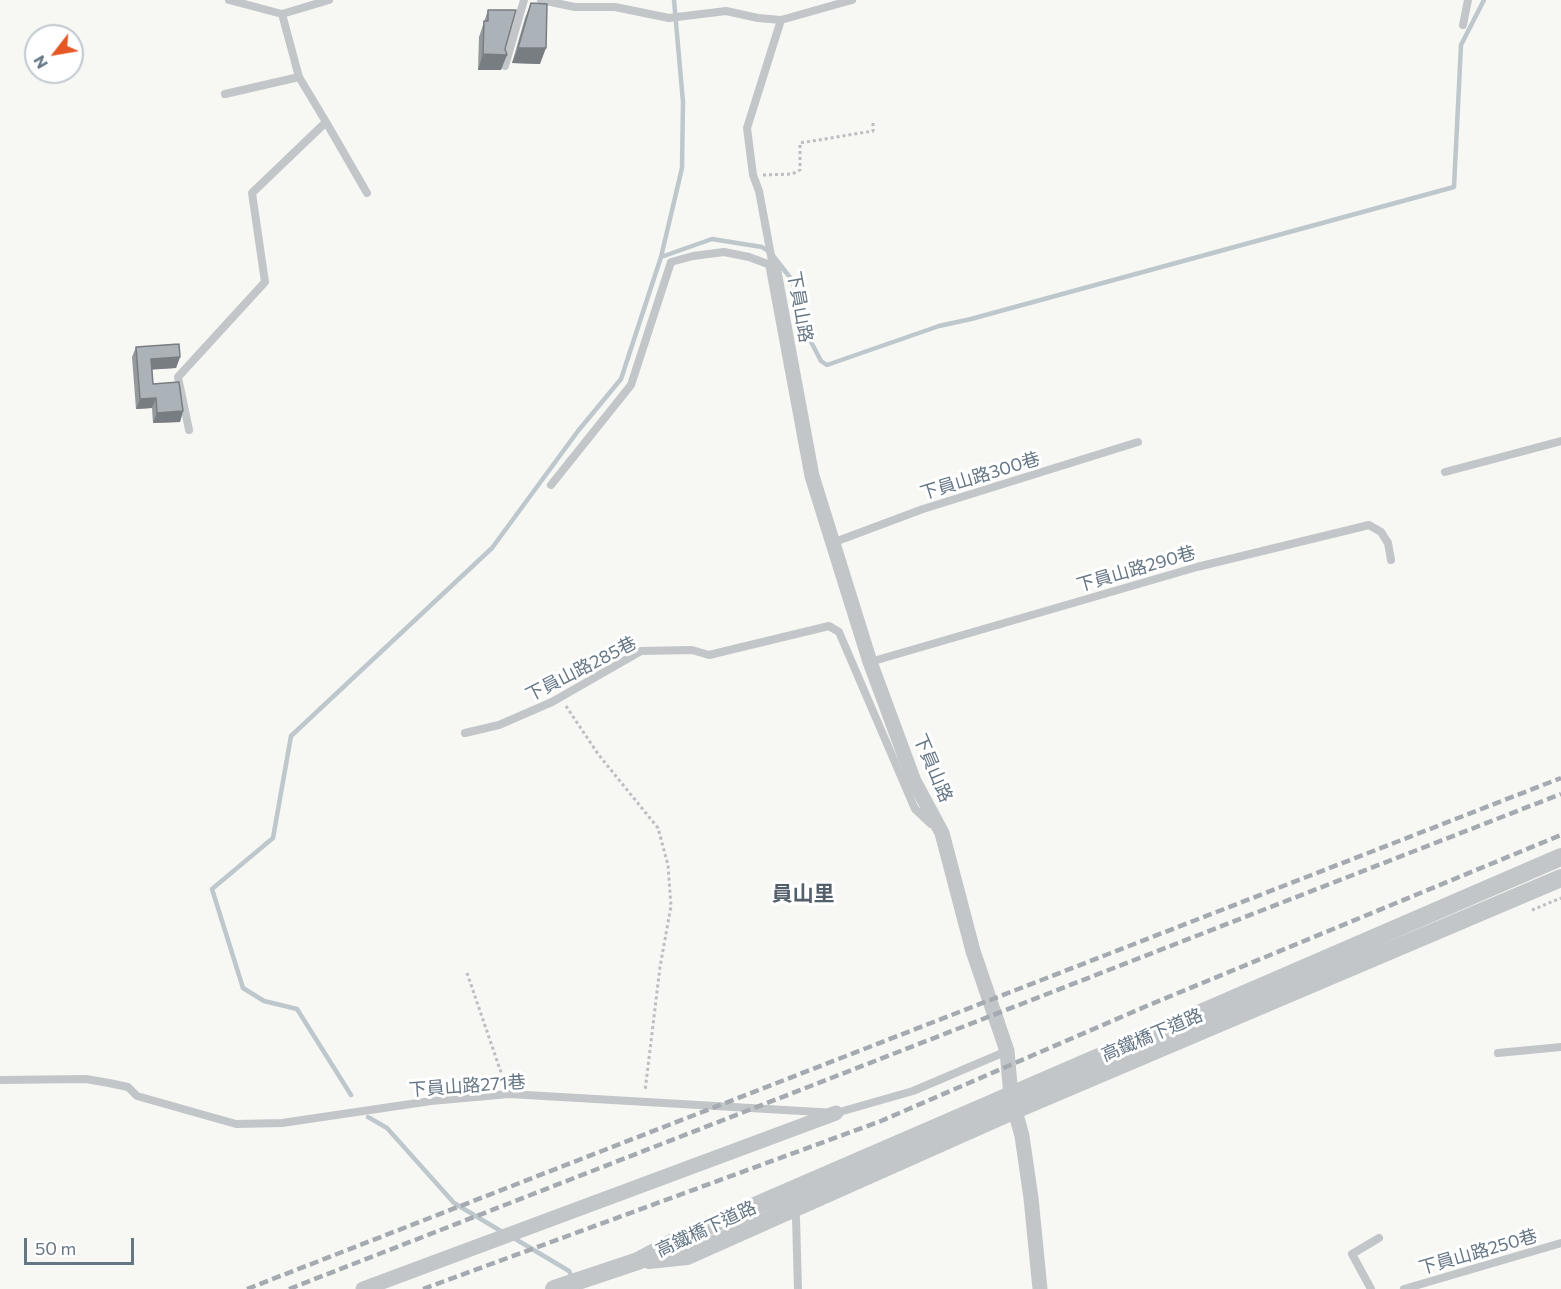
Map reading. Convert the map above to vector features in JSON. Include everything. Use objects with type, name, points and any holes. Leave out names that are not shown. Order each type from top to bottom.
[{"type":"street","name":"下員山路","points":[[773,266],[812,476],[870,662],[914,780],[942,833],[973,951],[1007,1051],[1013,1103],[1022,1136],[1031,1198],[1040,1289]]},
{"type":"street","name":"高鐵橋下道路","points":[[554,1289],[638,1261],[687,1256],[1013,1103],[1561,857]]},
{"type":"street","name":"高鐵橋下道路","points":[[1013,1103],[1561,878]]},
{"type":"street","points":[[363,1289],[836,1113]]},
{"type":"lane","points":[[229,0],[282,14],[330,0]]},
{"type":"lane","points":[[505,66],[524,0]]},
{"type":"lane","points":[[541,0],[575,7],[615,7],[669,18],[726,11],[781,20],[852,0]]},
{"type":"lane","points":[[1463,25],[1468,0]]},
{"type":"lane","points":[[282,14],[299,77],[367,193]]},
{"type":"lane","points":[[773,266],[759,191],[753,175],[747,128],[781,20]]},
{"type":"lane","points":[[225,94],[299,77]]},
{"type":"lane","points":[[189,430],[178,377],[265,282],[252,194],[326,122]]},
{"type":"lane","points":[[551,485],[631,385],[671,262],[693,256],[724,252],[749,257],[773,266]]},
{"type":"lane","points":[[1445,472],[1561,441]]},
{"type":"lane","name":"下員山路300巷","points":[[832,543],[923,509],[1138,442]]},
{"type":"lane","name":"下員山路290巷","points":[[870,662],[1197,567],[1369,525],[1381,532],[1388,543],[1391,560]]},
{"type":"lane","name":"下員山路285巷","points":[[465,733],[499,725],[560,697],[641,651],[692,650],[709,655],[829,626],[839,632],[915,809],[942,833]]},
{"type":"lane","points":[[1498,1053],[1561,1047]]},
{"type":"lane","name":"下員山路271巷","points":[[0,1080],[86,1079],[109,1083],[128,1087],[137,1096],[236,1124],[282,1123],[431,1101],[509,1094],[836,1113],[913,1091],[1007,1051]]},
{"type":"lane","points":[[795,1218],[798,1289]]},
{"type":"lane","points":[[1371,1289],[1352,1254],[1378,1238]]},
{"type":"lane","name":"下員山路250巷","points":[[1404,1289],[1561,1243]]},
{"type":"path","points":[[753,175],[792,174],[800,170],[800,143],[873,131],[873,120]]},
{"type":"path","points":[[560,697],[598,754],[658,828],[668,865],[671,906],[660,967],[643,1102]]},
{"type":"path","points":[[467,974],[509,1094]]},
{"type":"building","points":[[531,3],[547,4],[546,48],[518,48]]},
{"type":"building","points":[[488,10],[516,10],[505,49],[507,55],[483,54],[484,21],[488,21]]},
{"type":"building","points":[[179,344],[180,357],[151,359],[153,384],[179,382],[183,411],[157,413],[156,398],[140,399],[136,347]]},
{"type":"waterway","points":[[351,1095],[297,1009],[264,1001],[243,988],[212,889],[273,838],[291,736],[492,548],[578,431],[621,379],[661,257],[682,168],[683,102],[674,0]]},
{"type":"waterway","points":[[661,257],[712,239],[762,247],[771,253],[792,280],[808,336],[821,361],[827,365],[939,326],[1454,187],[1461,45],[1484,0]]},
{"type":"waterway","points":[[368,1117],[387,1128],[454,1203],[504,1233]]},
{"type":"waterway","points":[[512,1237],[569,1271],[573,1279]]},
{"type":"railway","points":[[247,1289],[1561,778]]},
{"type":"railway","points":[[289,1289],[1561,794]]},
{"type":"railway","points":[[423,1289],[881,1121],[1149,1005],[1561,835]]},
{"type":"district","name":"員山里","points":[[803,894]]}]
